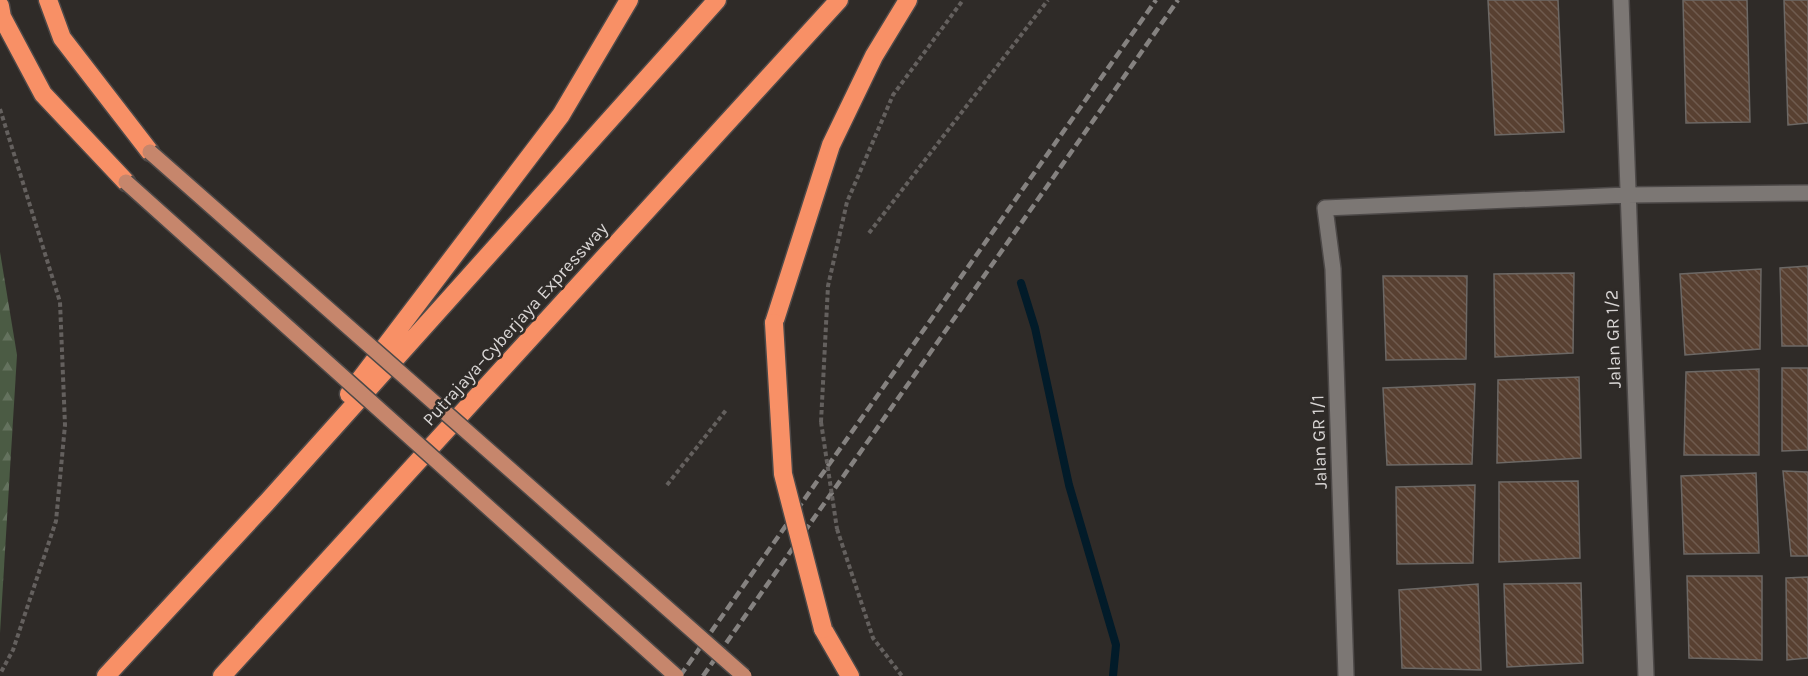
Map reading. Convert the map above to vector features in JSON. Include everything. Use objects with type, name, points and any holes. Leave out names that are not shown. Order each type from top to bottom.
[{"type":"highway","points":[[48,0],[62,38],[150,152]]},
{"type":"highway","points":[[268,501],[561,115],[629,0]]},
{"type":"highway","points":[[106,676],[268,501],[717,0]]},
{"type":"highway","name":"Putrajaya–Cyberjaya Expressway","points":[[222,676],[839,0]]},
{"type":"highway","points":[[850,676],[823,629],[783,474],[774,323],[831,145],[874,56],[908,0]]},
{"type":"highway","points":[[0,6],[2,17],[43,94],[126,182]]},
{"type":"main road","points":[[150,152],[744,676]]},
{"type":"main road","points":[[126,182],[676,676]]},
{"type":"street","name":"Jalan GR 1/2","points":[[1621,0],[1646,676]]},
{"type":"street","points":[[1627,195],[1808,192]]},
{"type":"street","name":"Jalan GR 1/1","points":[[1346,676],[1333,269],[1325,208],[1627,195]]},
{"type":"path","points":[[902,676],[873,638],[837,529],[821,422],[828,286],[847,202],[893,95],[963,0]]},
{"type":"path","points":[[869,233],[1048,0]]},
{"type":"path","points":[[0,109],[60,302],[65,425],[56,520],[13,650],[0,674]]},
{"type":"path","points":[[667,485],[727,409]]},
{"type":"green space","points":[[0,252],[17,355],[0,633]]},
{"type":"building","points":[[1488,0],[1558,0],[1564,132],[1495,135]]},
{"type":"building","points":[[1683,0],[1747,0],[1750,122],[1686,123]]},
{"type":"building","points":[[1784,0],[1808,0],[1808,123],[1788,125]]},
{"type":"building","points":[[1808,266],[1808,346],[1782,346],[1780,268]]},
{"type":"building","points":[[1761,269],[1760,349],[1685,355],[1680,274]]},
{"type":"building","points":[[1574,273],[1573,353],[1495,357],[1494,274]]},
{"type":"building","points":[[1383,276],[1467,276],[1466,359],[1386,360]]},
{"type":"building","points":[[1782,368],[1808,368],[1808,450],[1782,451]]},
{"type":"building","points":[[1759,369],[1759,455],[1684,455],[1686,372]]},
{"type":"building","points":[[1579,377],[1581,458],[1497,463],[1498,380]]},
{"type":"building","points":[[1475,384],[1472,464],[1387,465],[1383,388]]},
{"type":"building","points":[[1783,471],[1808,472],[1808,556],[1791,556]]},
{"type":"building","points":[[1756,473],[1759,553],[1684,554],[1681,476]]},
{"type":"building","points":[[1578,481],[1580,558],[1499,562],[1499,482]]},
{"type":"building","points":[[1475,485],[1473,563],[1397,564],[1396,487]]},
{"type":"building","points":[[1687,576],[1762,576],[1762,660],[1689,658]]},
{"type":"building","points":[[1808,577],[1808,658],[1787,660],[1786,578]]},
{"type":"building","points":[[1581,583],[1583,663],[1507,667],[1504,584]]},
{"type":"building","points":[[1478,584],[1481,670],[1402,668],[1399,590]]},
{"type":"waterway","points":[[1021,283],[1035,328],[1069,485],[1116,645],[1113,676]]},
{"type":"railway","points":[[680,676],[1156,0]]},
{"type":"railway","points":[[703,676],[1178,0]]}]
